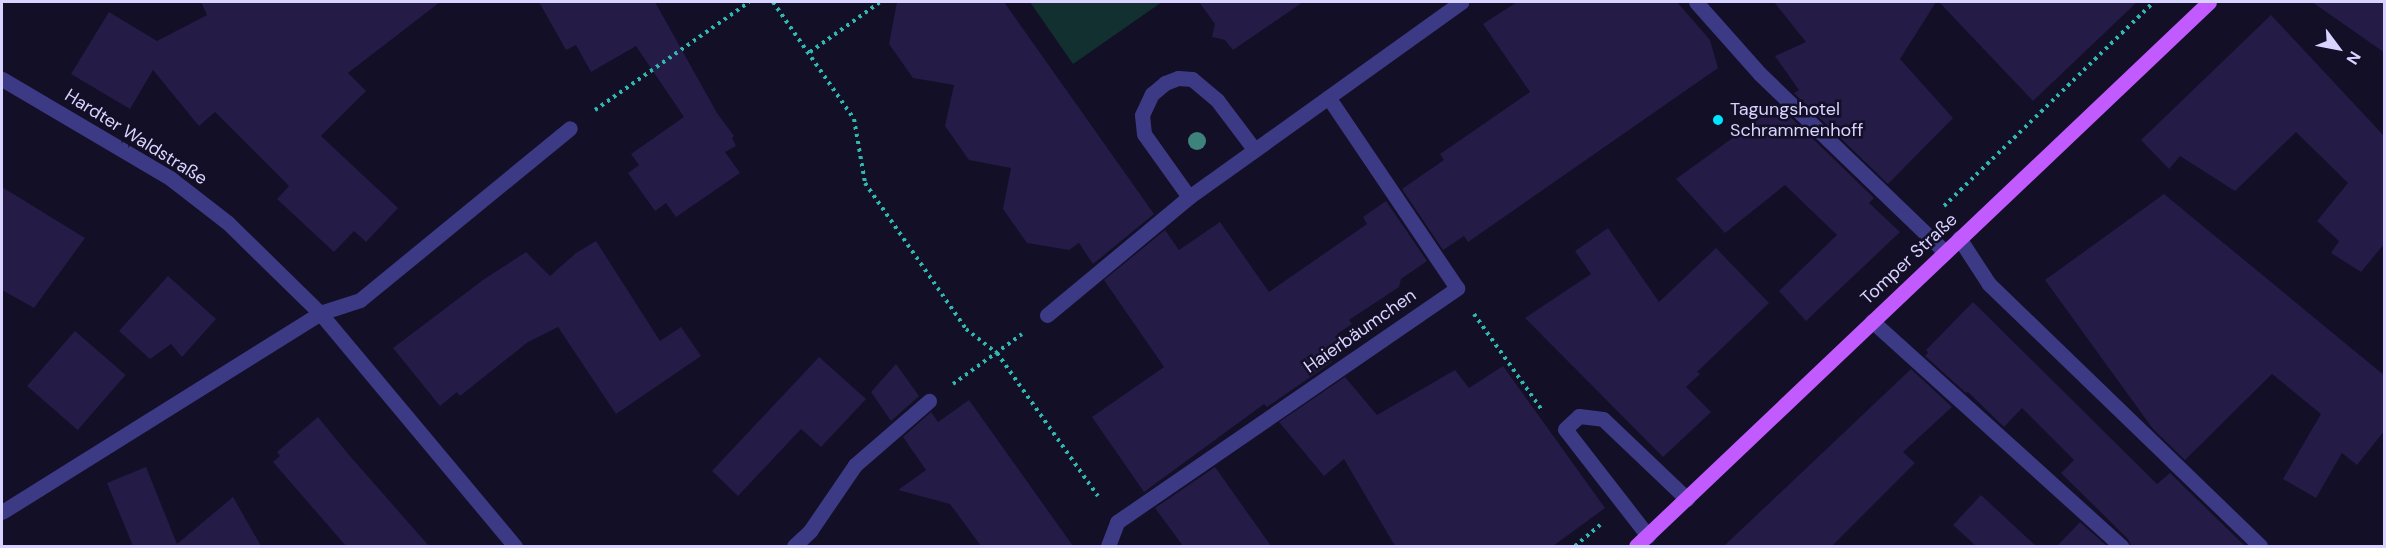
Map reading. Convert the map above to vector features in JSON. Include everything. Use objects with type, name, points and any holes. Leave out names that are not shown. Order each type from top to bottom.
[{"type":"main road","name":"Tomper Straße","points":[[1642,541],[2209,2]]},
{"type":"street","points":[[1047,315],[1189,197],[1461,2]]},
{"type":"street","points":[[1696,2],[1760,74],[1945,252]]},
{"type":"street","points":[[1189,197],[1144,134],[1142,114],[1152,94],[1165,84],[1178,78],[1192,79],[1217,100],[1254,149]]},
{"type":"street","name":"Hardter Waldstraße","points":[[2,79],[170,178],[228,223],[320,314],[515,546]]},
{"type":"street","points":[[1328,97],[1456,288]]},
{"type":"street","points":[[2,512],[320,314],[360,300],[570,128]]},
{"type":"street","points":[[1959,238],[1989,284],[2260,546]]},
{"type":"street","name":"Haierbäumchen","points":[[1117,522],[1456,288]]},
{"type":"street","points":[[1872,321],[2121,546]]},
{"type":"street","points":[[794,546],[810,531],[855,465],[929,400]]},
{"type":"street","points":[[1642,541],[1623,506],[1565,429],[1579,416],[1603,419],[1687,499]]},
{"type":"street","points":[[1108,546],[1117,522]]},
{"type":"path","points":[[570,128],[749,2]]},
{"type":"path","points":[[773,2],[810,52],[854,119],[865,183],[966,329],[997,352],[1117,522]]},
{"type":"path","points":[[810,52],[880,2]]},
{"type":"path","points":[[1920,228],[2154,2]]},
{"type":"path","points":[[1456,288],[1527,392],[1551,421],[1565,429]]},
{"type":"path","points":[[929,400],[1047,315]]},
{"type":"path","points":[[1575,546],[1623,506]]},
{"type":"green space","points":[[1030,2],[1162,2],[1073,64]]},
{"type":"building","points":[[201,2],[440,2],[348,73],[366,91],[321,136],[398,208],[366,242],[354,231],[334,252],[277,199],[289,186],[215,112],[199,126],[153,70],[130,109],[71,74],[109,12],[157,41],[207,15]]},
{"type":"building","points":[[539,2],[655,2],[717,113],[734,136],[732,138],[736,146],[725,152],[740,173],[676,217],[666,203],[655,211],[628,173],[639,165],[631,154],[684,117],[636,46],[591,72],[576,45],[566,50]]},
{"type":"building","points":[[897,2],[1004,2],[1154,214],[1093,264],[1079,243],[1069,250],[1027,243],[1003,209],[1011,168],[969,160],[945,126],[954,85],[913,78],[889,44]]},
{"type":"building","points":[[1199,2],[1303,2],[1233,50],[1225,40],[1212,37],[1215,24]]},
{"type":"building","points":[[1517,2],[1677,2],[1710,40],[1718,68],[1468,242],[1464,236],[1443,250],[1402,189],[1444,160],[1440,154],[1530,92],[1483,24]]},
{"type":"building","points":[[1774,2],[1936,2],[1900,59],[1953,118],[1888,184],[1794,93],[1799,90],[1775,56],[1806,42]]},
{"type":"building","points":[[1939,2],[2137,2],[2033,101]]},
{"type":"building","points":[[2312,2],[2385,2],[2385,53]]},
{"type":"building","points":[[2271,15],[2385,137],[2385,243],[2361,272],[2331,253],[2339,241],[2317,221],[2348,183],[2296,132],[2235,191],[2180,156],[2169,169],[2141,140]]},
{"type":"building","points":[[1778,105],[1874,198],[1869,203],[1900,232],[1806,321],[1779,291],[1837,235],[1785,185],[1725,233],[1676,179]]},
{"type":"building","points":[[2,187],[85,238],[34,308],[2,290]]},
{"type":"building","points":[[2164,194],[2385,376],[2385,430],[2357,465],[2342,453],[2316,498],[2283,479],[2321,414],[2272,374],[2185,460],[2153,429],[2045,280]]},
{"type":"building","points":[[1386,201],[1427,261],[1401,279],[1399,287],[1349,320],[1352,324],[1337,334],[1342,342],[1325,354],[1332,362],[1267,407],[1264,404],[1144,492],[1092,417],[1164,367],[1104,280],[1165,230],[1179,250],[1220,222],[1269,292],[1367,224],[1363,217]]},
{"type":"building","points":[[1608,228],[1659,302],[1716,248],[1769,303],[1697,372],[1700,374],[1686,387],[1711,412],[1663,457],[1525,318],[1591,274],[1575,251]]},
{"type":"building","points":[[596,241],[660,341],[681,327],[701,356],[616,414],[558,327],[528,342],[460,396],[457,392],[440,406],[393,348],[483,280],[526,252],[550,276],[576,253]]},
{"type":"building","points":[[168,276],[216,319],[182,357],[171,344],[150,359],[119,331]]},
{"type":"building","points":[[1973,302],[2157,484],[2170,473],[2245,546],[2131,546],[2128,539],[2061,473],[2074,460],[2022,408],[2004,427],[1968,392],[1966,393],[1925,356],[1928,353],[1926,350]]},
{"type":"building","points":[[75,331],[126,375],[78,430],[27,386]]},
{"type":"building","points":[[819,357],[866,399],[821,447],[801,429],[738,496],[712,471]]},
{"type":"building","points":[[896,364],[919,396],[891,421],[871,392]]},
{"type":"building","points":[[1503,366],[1605,508],[1553,546],[1395,546],[1344,459],[1324,476],[1279,422],[1345,377],[1377,415],[1455,370],[1469,388]]},
{"type":"building","points":[[1911,369],[1952,407],[1903,452],[1915,463],[1832,546],[1724,546]]},
{"type":"building","points":[[969,400],[1073,546],[981,546],[950,504],[898,490],[926,470],[903,437],[931,412],[938,422]]},
{"type":"building","points":[[318,417],[429,546],[346,546],[273,462],[280,456],[277,452]]},
{"type":"building","points":[[146,467],[177,544],[233,497],[261,546],[133,546],[107,483]]},
{"type":"building","points":[[1215,467],[1271,546],[1183,546],[1155,508]]},
{"type":"building","points":[[1981,495],[2036,546],[1976,546],[1953,525]]},
{"type":"building","points":[[2080,522],[2107,546],[2057,546]]},
{"type":"place","name":"Tagungshotel Schrammenhoff","points":[[1718,120]]}]
